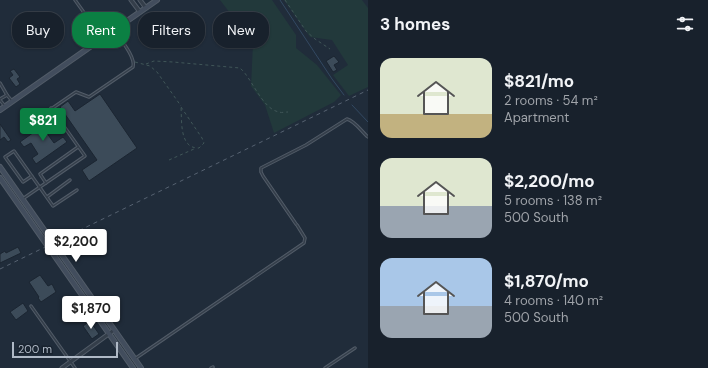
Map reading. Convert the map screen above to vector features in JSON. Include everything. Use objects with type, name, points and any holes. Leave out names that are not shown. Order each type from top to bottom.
[{"type":"main road","points":[[140,12],[157,0]]},
{"type":"main road","points":[[0,110],[89,48]]},
{"type":"main road","points":[[0,167],[141,368]]},
{"type":"main road","points":[[1,181],[133,368]]},
{"type":"street","points":[[131,0],[140,12]]},
{"type":"street","points":[[140,0],[146,8]]},
{"type":"street","points":[[62,368],[114,330]]},
{"type":"lane","points":[[75,0],[83,12]]},
{"type":"lane","points":[[22,129],[76,92],[89,97],[132,68],[134,62],[126,48]]},
{"type":"lane","points":[[0,83],[12,102]]},
{"type":"lane","points":[[5,107],[0,100],[7,95]]},
{"type":"lane","points":[[22,199],[85,156],[51,108]]},
{"type":"lane","points":[[135,359],[304,243],[305,238],[263,176],[261,168],[306,145],[347,120],[354,123],[368,138]]},
{"type":"lane","points":[[46,183],[40,174],[78,147]]},
{"type":"lane","points":[[32,176],[23,182],[5,157],[14,151],[54,206],[77,190]]},
{"type":"lane","points":[[47,197],[70,180]]},
{"type":"lane","points":[[31,306],[76,368]]},
{"type":"lane","points":[[325,368],[355,348]]},
{"type":"path","points":[[285,0],[306,31],[330,49]]},
{"type":"path","points":[[146,64],[154,61],[240,68],[272,109],[279,112],[288,112]]},
{"type":"path","points":[[134,62],[146,64],[157,72],[204,143],[199,148],[169,160]]},
{"type":"path","points":[[181,107],[183,135],[187,143],[194,149]]},
{"type":"green space","points":[[220,0],[272,0],[296,35],[296,48],[317,65],[341,95],[334,102],[274,133],[265,105],[251,86],[253,48],[269,48],[269,12],[229,12]]},
{"type":"green space","points":[[284,0],[362,0],[368,8],[368,87],[349,96],[333,75],[348,65],[332,40],[310,37]]},
{"type":"building","points":[[334,56],[339,62],[334,65],[337,70],[333,72],[326,61]]},
{"type":"building","points":[[14,69],[20,77],[17,79],[20,84],[16,87],[9,78],[13,75],[10,71]]},
{"type":"building","points":[[100,94],[137,148],[89,181],[82,170],[97,160],[60,107],[68,101],[75,111]]},
{"type":"building","points":[[51,120],[55,125],[46,132],[54,143],[63,137],[67,142],[36,164],[32,158],[38,154],[31,143],[24,147],[20,142]]},
{"type":"building","points":[[0,124],[11,140],[8,142],[4,137],[0,140]]},
{"type":"building","points":[[18,247],[21,253],[0,263],[0,254],[5,251],[6,253]]},
{"type":"building","points":[[40,275],[48,286],[52,284],[56,292],[41,302],[29,282]]},
{"type":"building","points":[[23,303],[28,311],[16,320],[10,312]]},
{"type":"building","points":[[90,321],[99,334],[92,339],[83,326]]},
{"type":"waterway","points":[[280,0],[344,95]]},
{"type":"waterway","points":[[352,105],[368,122]]},
{"type":"railway","points":[[0,269],[368,90]]}]
